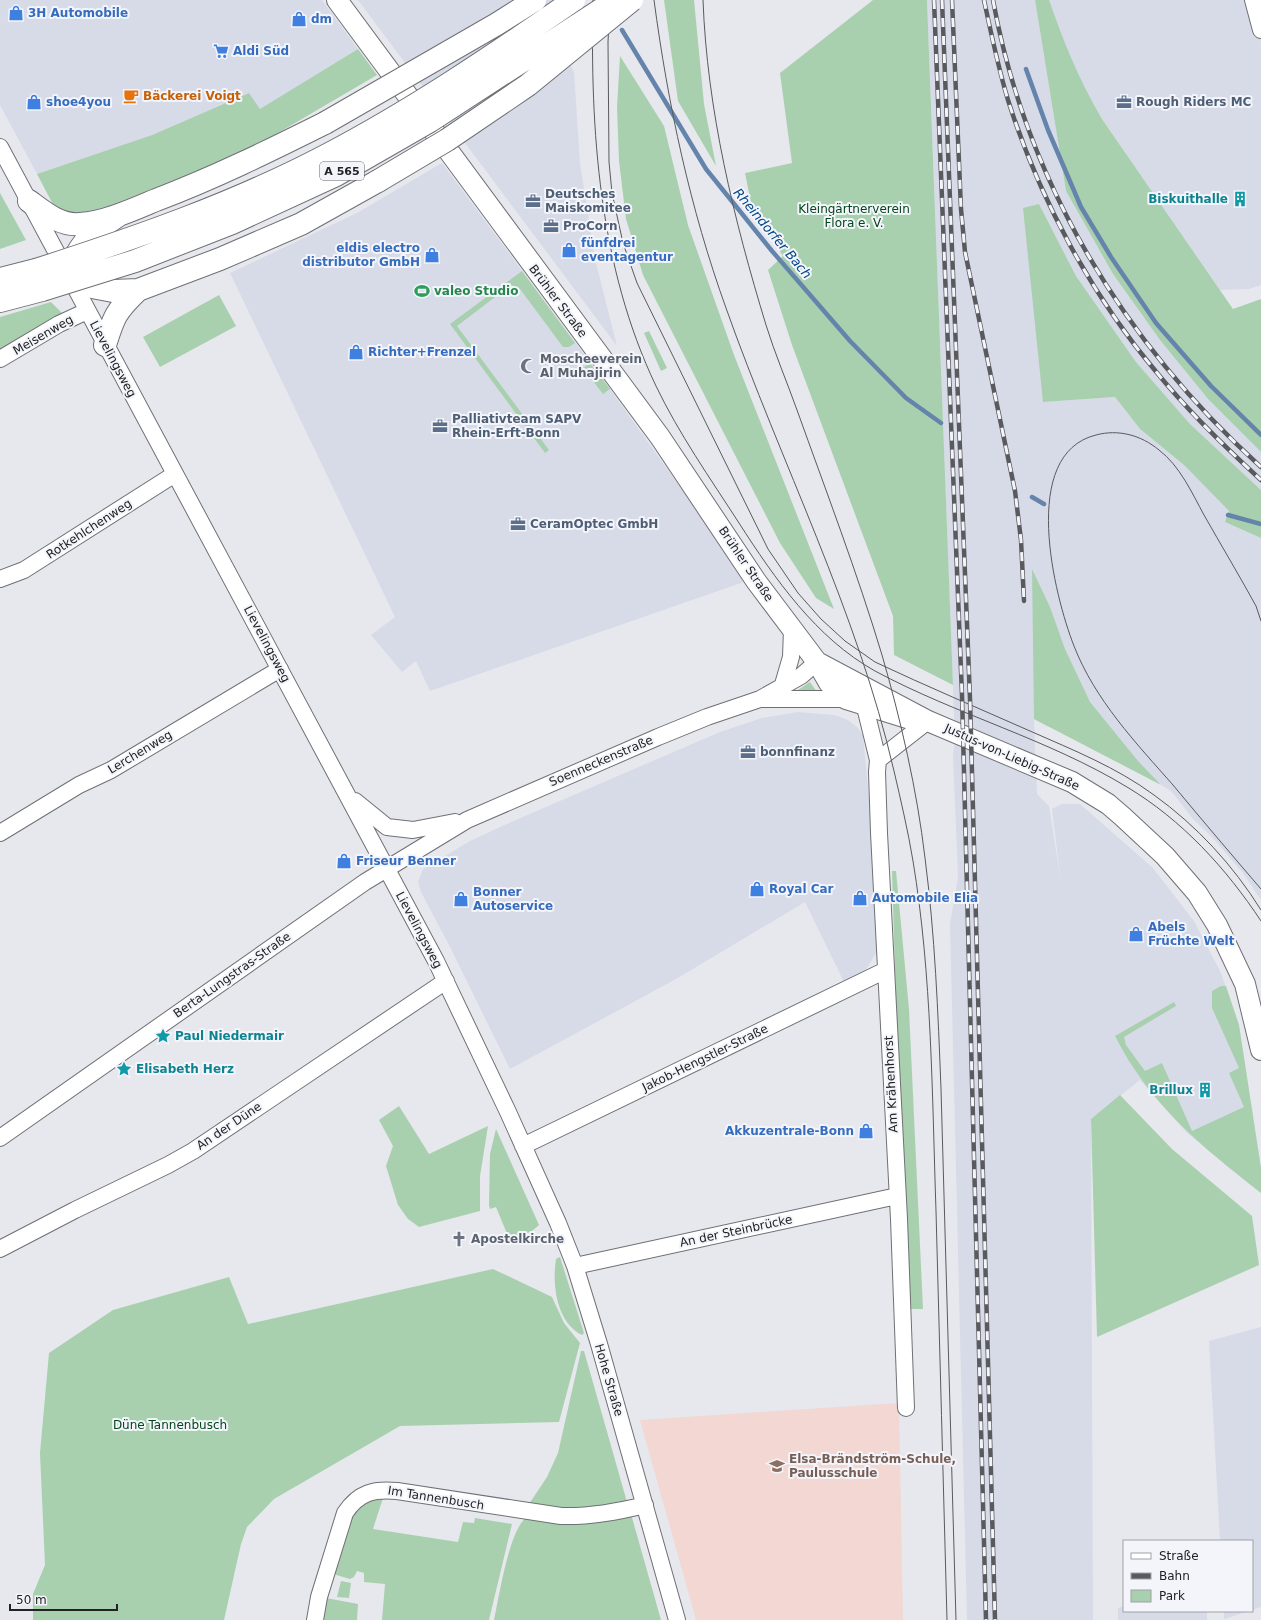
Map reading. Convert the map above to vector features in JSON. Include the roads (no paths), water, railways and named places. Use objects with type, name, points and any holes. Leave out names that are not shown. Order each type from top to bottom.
[{"type":"highway","points":[[29,201],[62,222],[80,224],[119,215],[205,181],[256,158],[325,123],[497,24],[535,0]]},
{"type":"highway","name":"A 565","points":[[0,279],[36,270],[127,241],[226,203],[327,155],[418,102],[511,43],[574,0]]},
{"type":"highway","name":"A 565","points":[[0,301],[42,290],[135,261],[232,224],[336,175],[430,121],[616,0]]},
{"type":"highway","points":[[119,215],[90,234],[76,253],[67,273],[92,287],[113,290],[138,290],[220,259],[301,224],[447,140],[528,84],[632,0]]},
{"type":"highway","points":[[106,345],[112,320],[121,307],[138,290]]},
{"type":"main road","name":"Brühler Straße","points":[[337,0],[660,437],[752,576],[817,662]]},
{"type":"main road","name":"Justus-von-Liebig-Straße","points":[[817,662],[829,683],[846,700],[865,707],[907,718],[928,720]]},
{"type":"main road","name":"Justus-von-Liebig-Straße","points":[[817,662],[928,720],[1072,782],[1108,804],[1165,856],[1197,893],[1217,925],[1235,960],[1245,984],[1261,1050]]},
{"type":"street","points":[[1253,0],[1261,30]]},
{"type":"street","name":"Lievelingsweg","points":[[0,147],[387,868],[446,981],[523,1146]]},
{"type":"street","name":"Meisenweg","points":[[0,359],[59,324],[87,311]]},
{"type":"street","name":"Rotkehlchenweg","points":[[0,579],[24,570],[175,474]]},
{"type":"street","points":[[782,688],[791,657],[792,629]]},
{"type":"street","name":"Soenneckenstraße","points":[[387,868],[467,820],[658,737],[707,717],[760,699],[801,676],[817,662]]},
{"type":"street","name":"Lerchenweg","points":[[0,833],[79,785],[111,770],[260,679],[280,669]]},
{"type":"street","points":[[760,699],[846,700]]},
{"type":"street","name":"Am Krähenhorst","points":[[865,707],[878,760],[879,826],[899,1220],[906,1408]]},
{"type":"street","points":[[878,760],[928,720]]},
{"type":"street","points":[[347,794],[387,827],[413,830],[467,820]]},
{"type":"street","name":"Berta-Lungstras-Straße","points":[[0,1138],[387,868]]},
{"type":"street","name":"Jakob-Hengstler-Straße","points":[[523,1146],[886,970]]},
{"type":"street","name":"An der Düne","points":[[0,1249],[193,1151],[446,981]]},
{"type":"street","name":"Hohe Straße","points":[[523,1146],[558,1223],[575,1266],[600,1344],[678,1620]]},
{"type":"street","name":"An der Steinbrücke","points":[[575,1266],[897,1196]]},
{"type":"street","name":"Im Tannenbusch","points":[[314,1620],[319,1597],[345,1512],[352,1503],[364,1494],[380,1489],[561,1516],[580,1517],[610,1514],[645,1505]]},
{"type":"waterway","name":"Rheindorfer Bach","points":[[622,30],[706,169],[772,251],[850,341],[906,398],[941,423]]},
{"type":"waterway","points":[[1026,69],[1048,130],[1081,207],[1111,257],[1156,323],[1211,386],[1261,435]]},
{"type":"waterway","points":[[1032,497],[1044,504]]},
{"type":"waterway","points":[[1228,515],[1261,524]]},
{"type":"tram line","points":[[593,0],[594,98],[602,197],[610,246],[622,294],[637,341],[665,404],[695,456],[782,586],[798,606],[834,642],[875,671],[906,687],[1066,755],[1097,770],[1147,800],[1166,814],[1202,846],[1233,882],[1261,921]]},
{"type":"tram line","points":[[610,0],[608,42],[609,162],[612,193],[623,243],[637,283],[768,549],[798,593],[821,619],[845,641],[875,662],[1078,752],[1109,767],[1140,785],[1170,807],[1213,847],[1239,877],[1261,910]]},
{"type":"tram line","points":[[654,0],[673,117],[691,194],[713,270],[747,366],[817,538],[860,653],[894,771],[911,850],[919,904],[928,991],[936,1211],[947,1620]]},
{"type":"tram line","points":[[703,0],[710,82],[716,123],[743,245],[777,357],[841,532],[882,655],[908,756],[922,832],[936,974],[939,1031],[956,1620]]},
{"type":"tram line","points":[[1261,621],[1256,606],[1190,489],[1166,456],[1145,440],[1121,433],[1104,433],[1096,435],[1072,447],[1057,469],[1050,497],[1049,528],[1052,562],[1058,594],[1074,646],[1093,685],[1131,737],[1261,889]]},
{"type":"railway","points":[[934,0],[962,695],[986,1620]]},
{"type":"railway","points":[[942,0],[970,699],[995,1620]]},
{"type":"railway","points":[[952,0],[961,209],[965,252],[1015,491],[1021,540],[1024,601]]},
{"type":"railway","points":[[984,0],[1001,75],[1021,137],[1051,209],[1089,278],[1134,344],[1170,388],[1208,429],[1261,480]]},
{"type":"railway","points":[[993,0],[1008,67],[1030,132],[1056,195],[1088,256],[1125,313],[1166,368],[1212,419],[1261,467]]},
{"type":"place","name":"3H Automobile","points":[[16,13]]},
{"type":"place","name":"dm","points":[[299,19]]},
{"type":"place","name":"Aldi Süd","points":[[221,51]]},
{"type":"place","name":"Bäckerei Voigt","points":[[131,96]]},
{"type":"place","name":"shoe4you","points":[[34,102]]},
{"type":"place","name":"Rough Riders MC","points":[[1124,102]]},
{"type":"place","name":"Biskuithalle","points":[[1240,199]]},
{"type":"place","name":"Deutsches Maiskomitee","points":[[533,201]]},
{"type":"place","name":"ProCorn","points":[[551,226]]},
{"type":"place","name":"fünfdrei eventagentur","points":[[569,250]]},
{"type":"place","name":"eldis electro distributor GmbH","points":[[432,255]]},
{"type":"place","name":"valeo Studio","points":[[422,291]]},
{"type":"place","name":"Richter+Frenzel","points":[[356,352]]},
{"type":"place","name":"Moscheeverein Al Muhajirin","points":[[528,366]]},
{"type":"place","name":"Palliativteam SAPV Rhein-Erft-Bonn","points":[[440,426]]},
{"type":"place","name":"CeramOptec GmbH","points":[[518,524]]},
{"type":"place","name":"bonnfinanz","points":[[748,752]]},
{"type":"place","name":"Friseur Benner","points":[[344,861]]},
{"type":"place","name":"Royal Car","points":[[757,889]]},
{"type":"place","name":"Automobile Elia","points":[[860,898]]},
{"type":"place","name":"Bonner Autoservice","points":[[461,899]]},
{"type":"place","name":"Abels Früchte Welt","points":[[1136,934]]},
{"type":"place","name":"Paul Niedermair","points":[[163,1036]]},
{"type":"place","name":"Elisabeth Herz","points":[[124,1069]]},
{"type":"place","name":"Brillux","points":[[1205,1090]]},
{"type":"place","name":"Akkuzentrale-Bonn","points":[[866,1131]]},
{"type":"place","name":"Apostelkirche","points":[[459,1239]]},
{"type":"place","name":"Elsa-Brändström-Schule, Paulusschule","points":[[777,1466]]},
{"type":"park label","name":"Kleingärtnerverein Flora e. V.","points":[[854,216]]},
{"type":"park label","name":"Düne Tannenbusch","points":[[170,1425]]}]
